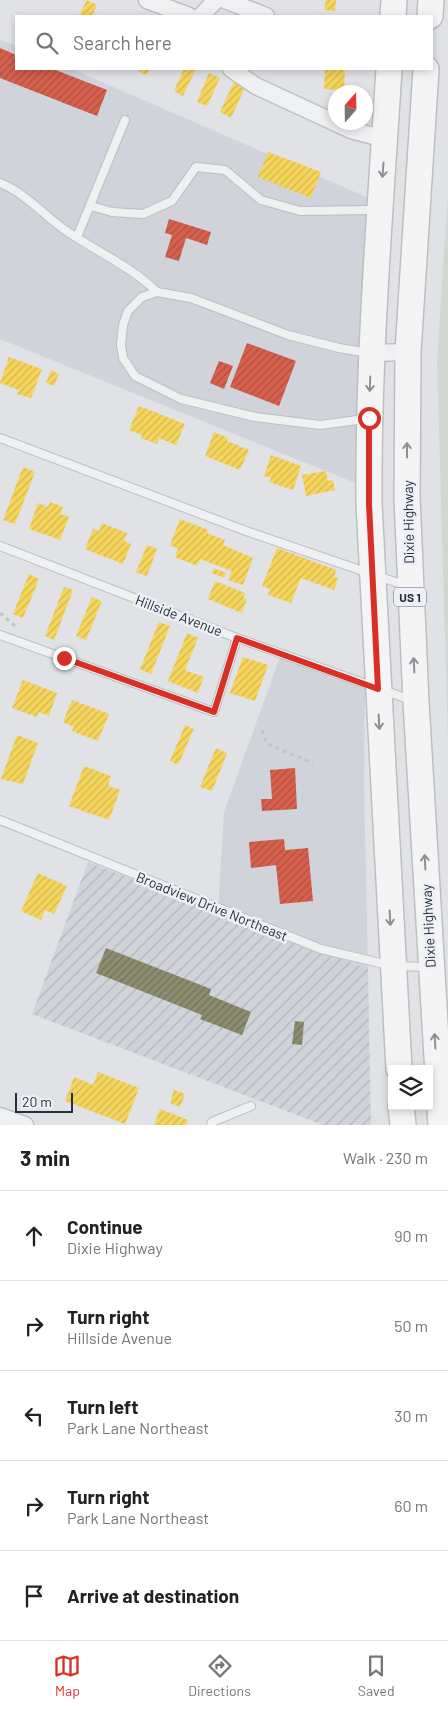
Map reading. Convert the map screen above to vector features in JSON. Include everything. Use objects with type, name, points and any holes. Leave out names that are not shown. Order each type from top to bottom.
[{"type":"main road","points":[[393,15],[394,0]]},
{"type":"main road","points":[[430,15],[431,0]]},
{"type":"main road","name":"US 1","points":[[389,70],[371,353],[369,504],[399,1065]]},
{"type":"main road","name":"Dixie Highway","points":[[426,70],[408,352],[407,498],[416,702],[441,1125]]},
{"type":"main road","points":[[401,1110],[403,1125]]},
{"type":"street","points":[[147,0],[186,15]]},
{"type":"street","points":[[202,15],[216,0]]},
{"type":"street","points":[[225,0],[263,15]]},
{"type":"street","points":[[232,70],[256,86],[351,130],[385,138]]},
{"type":"street","points":[[371,353],[408,352]]},
{"type":"street","points":[[0,1116],[25,1125]]},
{"type":"lane","points":[[77,237],[125,120]]},
{"type":"lane","points":[[90,206],[112,212],[143,214],[172,201],[196,167],[225,170],[261,200],[300,211],[380,210]]},
{"type":"lane","points":[[0,183],[11,188],[77,237],[145,280],[157,292]]},
{"type":"lane","points":[[369,418],[320,425],[255,418],[181,399],[135,376],[123,358],[120,345],[123,325],[128,312],[142,297],[157,292],[191,298],[288,335],[339,348],[371,353]]},
{"type":"lane","points":[[0,438],[246,531],[410,587]]},
{"type":"lane","name":"Hillside Avenue","points":[[0,546],[237,638],[416,702]]},
{"type":"lane","points":[[0,635],[214,712],[237,638]]},
{"type":"lane","name":"Broadview Drive Northeast","points":[[0,820],[320,949],[393,966],[431,967]]},
{"type":"lane","points":[[212,1125],[212,1122],[251,1106]]},
{"type":"path","points":[[262,730],[267,744],[313,762]]},
{"type":"shaded area","points":[[0,40],[15,46],[15,70],[74,70],[371,199],[358,484],[0,339]]},
{"type":"shaded area","points":[[448,193],[448,742],[437,361]]},
{"type":"shaded area","points":[[283,649],[365,679],[364,785],[368,969],[218,911],[224,812]]},
{"type":"shaded area","points":[[88,862],[368,969],[371,1125],[323,1125],[32,1014]]},
{"type":"building: Homes","points":[[87,0],[97,5],[92,15],[80,15]]},
{"type":"building: Homes","points":[[326,0],[336,0],[335,11],[324,10]]},
{"type":"building: Homes","points":[[140,70],[150,70],[147,75],[139,72]]},
{"type":"building: Homes","points":[[184,70],[196,70],[183,96],[174,91]]},
{"type":"building: Homes","points":[[325,70],[345,70],[344,85],[328,85],[328,89],[324,89]]},
{"type":"building: Homes","points":[[209,73],[220,78],[207,106],[197,102]]},
{"type":"building: Homes","points":[[234,82],[245,87],[231,118],[220,112]]},
{"type":"building: Homes","points":[[268,152],[321,172],[311,198],[258,177]]},
{"type":"building: Homes","points":[[9,357],[42,369],[31,398],[17,394],[19,390],[0,383]]},
{"type":"building: Homes","points":[[51,370],[59,374],[54,386],[46,383]]},
{"type":"building: Homes","points":[[139,406],[185,424],[176,445],[159,438],[157,444],[141,438],[142,435],[129,430]]},
{"type":"building: Homes","points":[[214,432],[228,438],[227,441],[249,450],[240,470],[205,456]]},
{"type":"building: Homes","points":[[271,455],[301,466],[293,490],[269,482],[271,478],[264,476]]},
{"type":"building: Homes","points":[[23,467],[35,472],[15,524],[3,520]]},
{"type":"building: Homes","points":[[326,471],[328,481],[333,480],[335,490],[306,496],[302,475]]},
{"type":"building: Homes","points":[[50,502],[63,507],[60,514],[69,517],[60,540],[29,529],[38,503],[48,507]]},
{"type":"building: Homes","points":[[180,519],[208,530],[207,533],[225,540],[223,545],[253,558],[243,585],[228,580],[232,571],[200,559],[197,566],[175,557],[178,549],[170,545]]},
{"type":"building: Homes","points":[[102,523],[127,533],[124,541],[131,544],[123,564],[85,549],[93,529],[99,531]]},
{"type":"building: Homes","points":[[147,545],[157,549],[147,576],[136,572]]},
{"type":"building: Homes","points":[[277,548],[336,570],[334,577],[338,578],[334,590],[301,578],[291,603],[268,595],[270,589],[262,586]]},
{"type":"building: Homes","points":[[214,568],[226,573],[224,578],[212,573]]},
{"type":"building: Homes","points":[[29,574],[39,579],[23,618],[13,614]]},
{"type":"building: Homes","points":[[215,581],[245,593],[243,598],[247,599],[242,613],[208,599]]},
{"type":"building: Homes","points":[[64,587],[73,590],[54,640],[45,636]]},
{"type":"building: Homes","points":[[92,597],[102,601],[86,640],[76,636]]},
{"type":"building: Homes","points":[[159,622],[170,626],[151,674],[140,669]]},
{"type":"building: Homes","points":[[187,633],[198,638],[185,670],[204,677],[198,693],[168,681]]},
{"type":"building: Homes","points":[[243,657],[268,665],[255,701],[230,693]]},
{"type":"building: Homes","points":[[23,680],[57,693],[49,716],[39,712],[37,717],[12,708]]},
{"type":"building: Homes","points":[[72,700],[109,714],[98,741],[72,731],[74,727],[63,722]]},
{"type":"building: Homes","points":[[185,725],[194,729],[178,765],[170,761]]},
{"type":"building: Homes","points":[[17,735],[38,743],[23,784],[1,779]]},
{"type":"building: Homes","points":[[216,748],[227,753],[212,791],[200,787]]},
{"type":"building: Homes","points":[[84,766],[111,776],[108,786],[120,790],[109,820],[69,806]]},
{"type":"building: Homes","points":[[38,873],[67,886],[54,914],[45,910],[41,920],[21,911]]},
{"type":"building: Homes","points":[[98,1072],[139,1088],[125,1124],[65,1101],[74,1077],[93,1085]]},
{"type":"building: Homes","points":[[174,1090],[185,1094],[180,1107],[170,1103]]},
{"type":"building: Homes","points":[[160,1109],[188,1120],[186,1125],[154,1125]]},
{"type":"building: Shops","points":[[0,48],[15,55],[15,70],[56,70],[107,90],[97,116],[0,78]]},
{"type":"building: Shops","points":[[169,219],[211,232],[207,245],[186,238],[179,261],[165,257],[172,235],[165,233]]},
{"type":"building: Shops","points":[[247,343],[296,361],[279,406],[230,387]]},
{"type":"building: Shops","points":[[219,361],[233,366],[224,389],[210,383]]},
{"type":"building: Shops","points":[[295,768],[297,809],[262,811],[261,799],[272,799],[270,770]]},
{"type":"building: Shops","points":[[284,839],[285,850],[308,848],[313,901],[280,904],[276,865],[251,868],[249,842]]},
{"type":"building: Industry","points":[[106,948],[211,989],[209,995],[251,1012],[242,1035],[200,1019],[202,1015],[96,973]]},
{"type":"building: Industry","points":[[295,1021],[304,1022],[302,1045],[292,1044]]},
{"type":"route","points":[[64,658],[214,712],[237,638],[378,689],[369,504],[369,418]]}]
